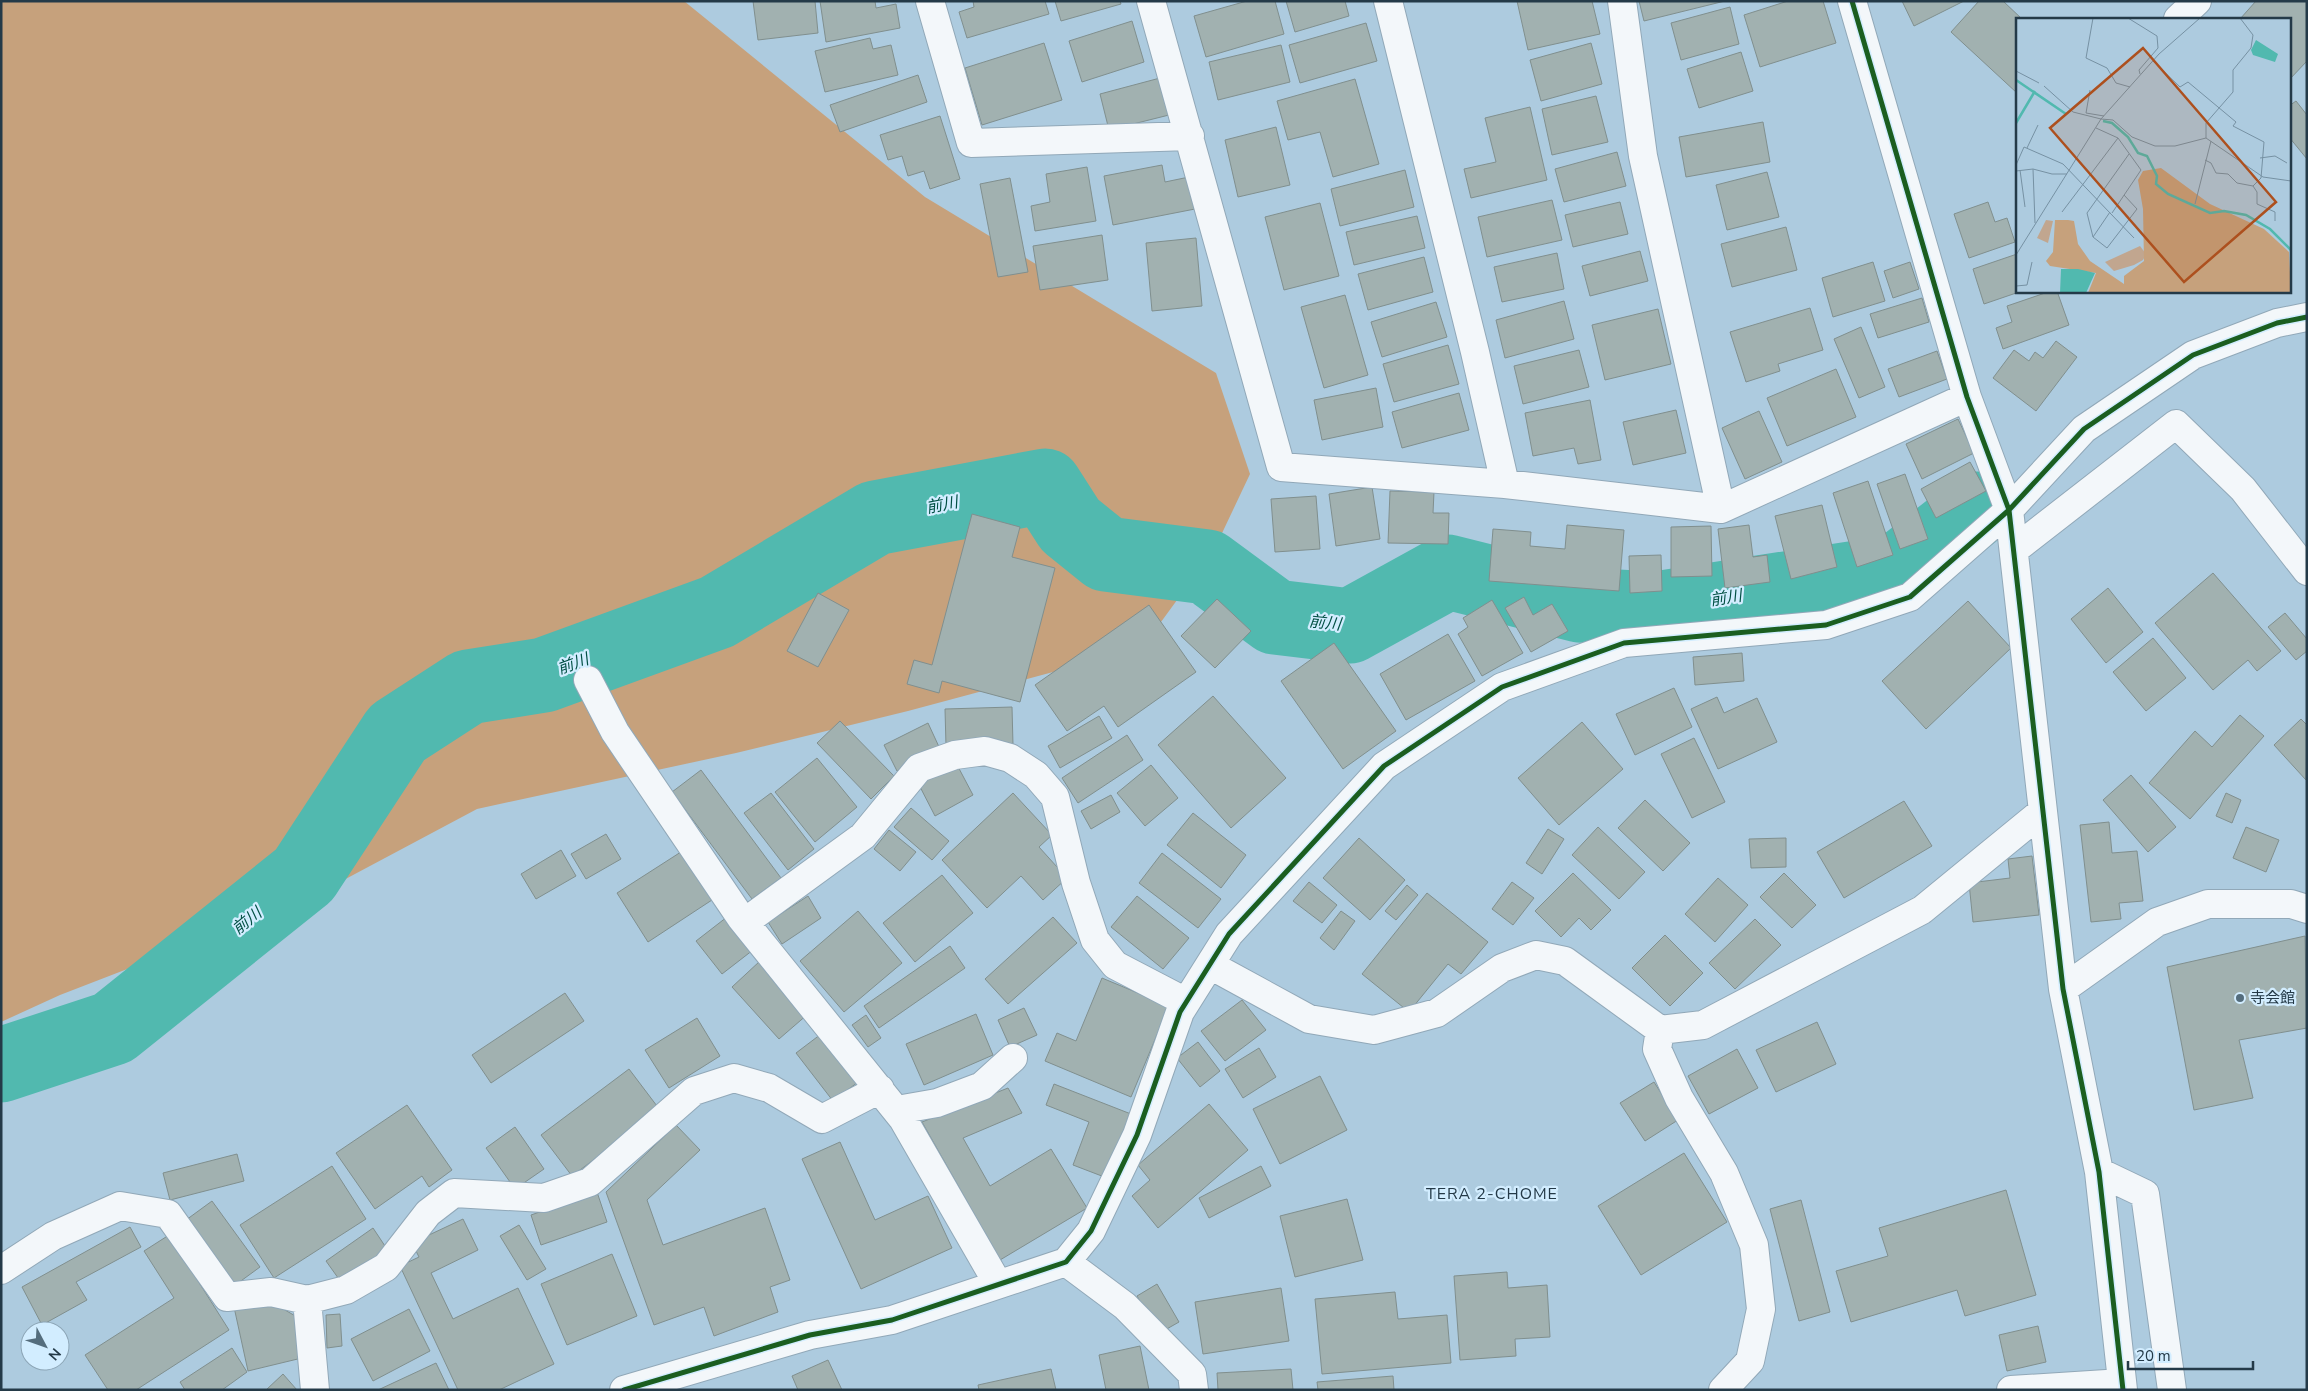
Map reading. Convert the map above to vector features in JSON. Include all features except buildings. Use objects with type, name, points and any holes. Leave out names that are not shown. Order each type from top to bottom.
[{"type":"street","points":[[930,1],[971,143],[1190,136]]},
{"type":"street","points":[[1151,1],[1281,467],[1505,484],[1721,509],[1967,397]]},
{"type":"street","points":[[1388,1],[1475,352],[1505,484]]},
{"type":"street","points":[[1622,1],[1644,156],[1721,509]]},
{"type":"street","points":[[1852,1],[1967,397],[2009,510],[2063,989],[2099,1172],[2123,1386],[2011,1390]]},
{"type":"street","points":[[2179,18],[2197,1]]},
{"type":"street","points":[[624,1390],[810,1336],[892,1320],[1066,1262],[1091,1231],[1137,1135],[1180,1012],[1229,934],[1384,766],[1502,687],[1624,643],[1826,625],[1910,597],[2009,510],[2084,430],[2193,355],[2277,323],[2307,317]]},
{"type":"street","points":[[2014,550],[2176,424],[2243,489],[2307,571]]},
{"type":"street","points":[[588,680],[615,732],[744,922],[897,1110],[998,1284]]},
{"type":"street","points":[[744,922],[864,836],[919,768],[955,754],[985,751],[1010,758],[1036,775],[1055,797],[1076,883],[1095,940],[1115,965],[1186,1002]]},
{"type":"street","points":[[1210,965],[1309,1019],[1374,1030],[1437,1013],[1502,968],[1536,955],[1565,961],[1660,1030],[1702,1025],[1922,910],[2043,811]]},
{"type":"street","points":[[2063,989],[2157,922],[2208,904],[2291,904],[2307,909]]},
{"type":"street","points":[[1660,1030],[1657,1049],[1680,1098],[1724,1173],[1754,1244],[1762,1309],[1750,1361],[1723,1390]]},
{"type":"street","points":[[897,1110],[937,1102],[982,1086],[1013,1058]]},
{"type":"street","points":[[1,1270],[53,1236],[120,1206],[168,1214],[227,1297],[271,1292],[307,1300],[346,1290],[386,1267],[428,1213],[454,1194],[544,1198],[590,1182],[694,1090],[734,1078],[769,1088],[822,1119],[880,1089]]},
{"type":"street","points":[[2099,1172],[2145,1194],[2172,1390]]},
{"type":"street","points":[[1066,1262],[1125,1306],[1192,1374],[1194,1390]]},
{"type":"street","points":[[307,1300],[315,1390]]},
{"type":"shaded area","points":[[1,1],[684,1],[925,197],[1216,373],[1250,474],[1215,548],[1142,648],[908,711],[736,753],[477,809],[308,899],[60,995],[1,1022]]},
{"type":"waterway","name":"前川","points":[[1,1065],[113,1028],[304,875],[397,733],[468,687],[544,675],[717,612],[875,518],[1045,486],[1070,525],[1106,554],[1207,567],[1275,617],[1350,626],[1448,572],[1579,605],[1655,609],[1896,572],[1977,509]]},
{"type":"cycle path","points":[[624,1390],[810,1335],[892,1320],[1066,1262],[1091,1231],[1137,1135],[1180,1012],[1229,934],[1384,766],[1502,687],[1624,643],[1826,625],[1910,597],[2009,510],[1967,397],[1852,1]]},
{"type":"cycle path","points":[[2123,1390],[2099,1172],[2063,989],[2009,510],[2084,429],[2193,355],[2277,323],[2307,317]]},
{"type":"place","name":"寺会館","points":[[2240,998]]},
{"type":"district","name":"TERA 2-CHOME","points":[[1492,1194]]}]
